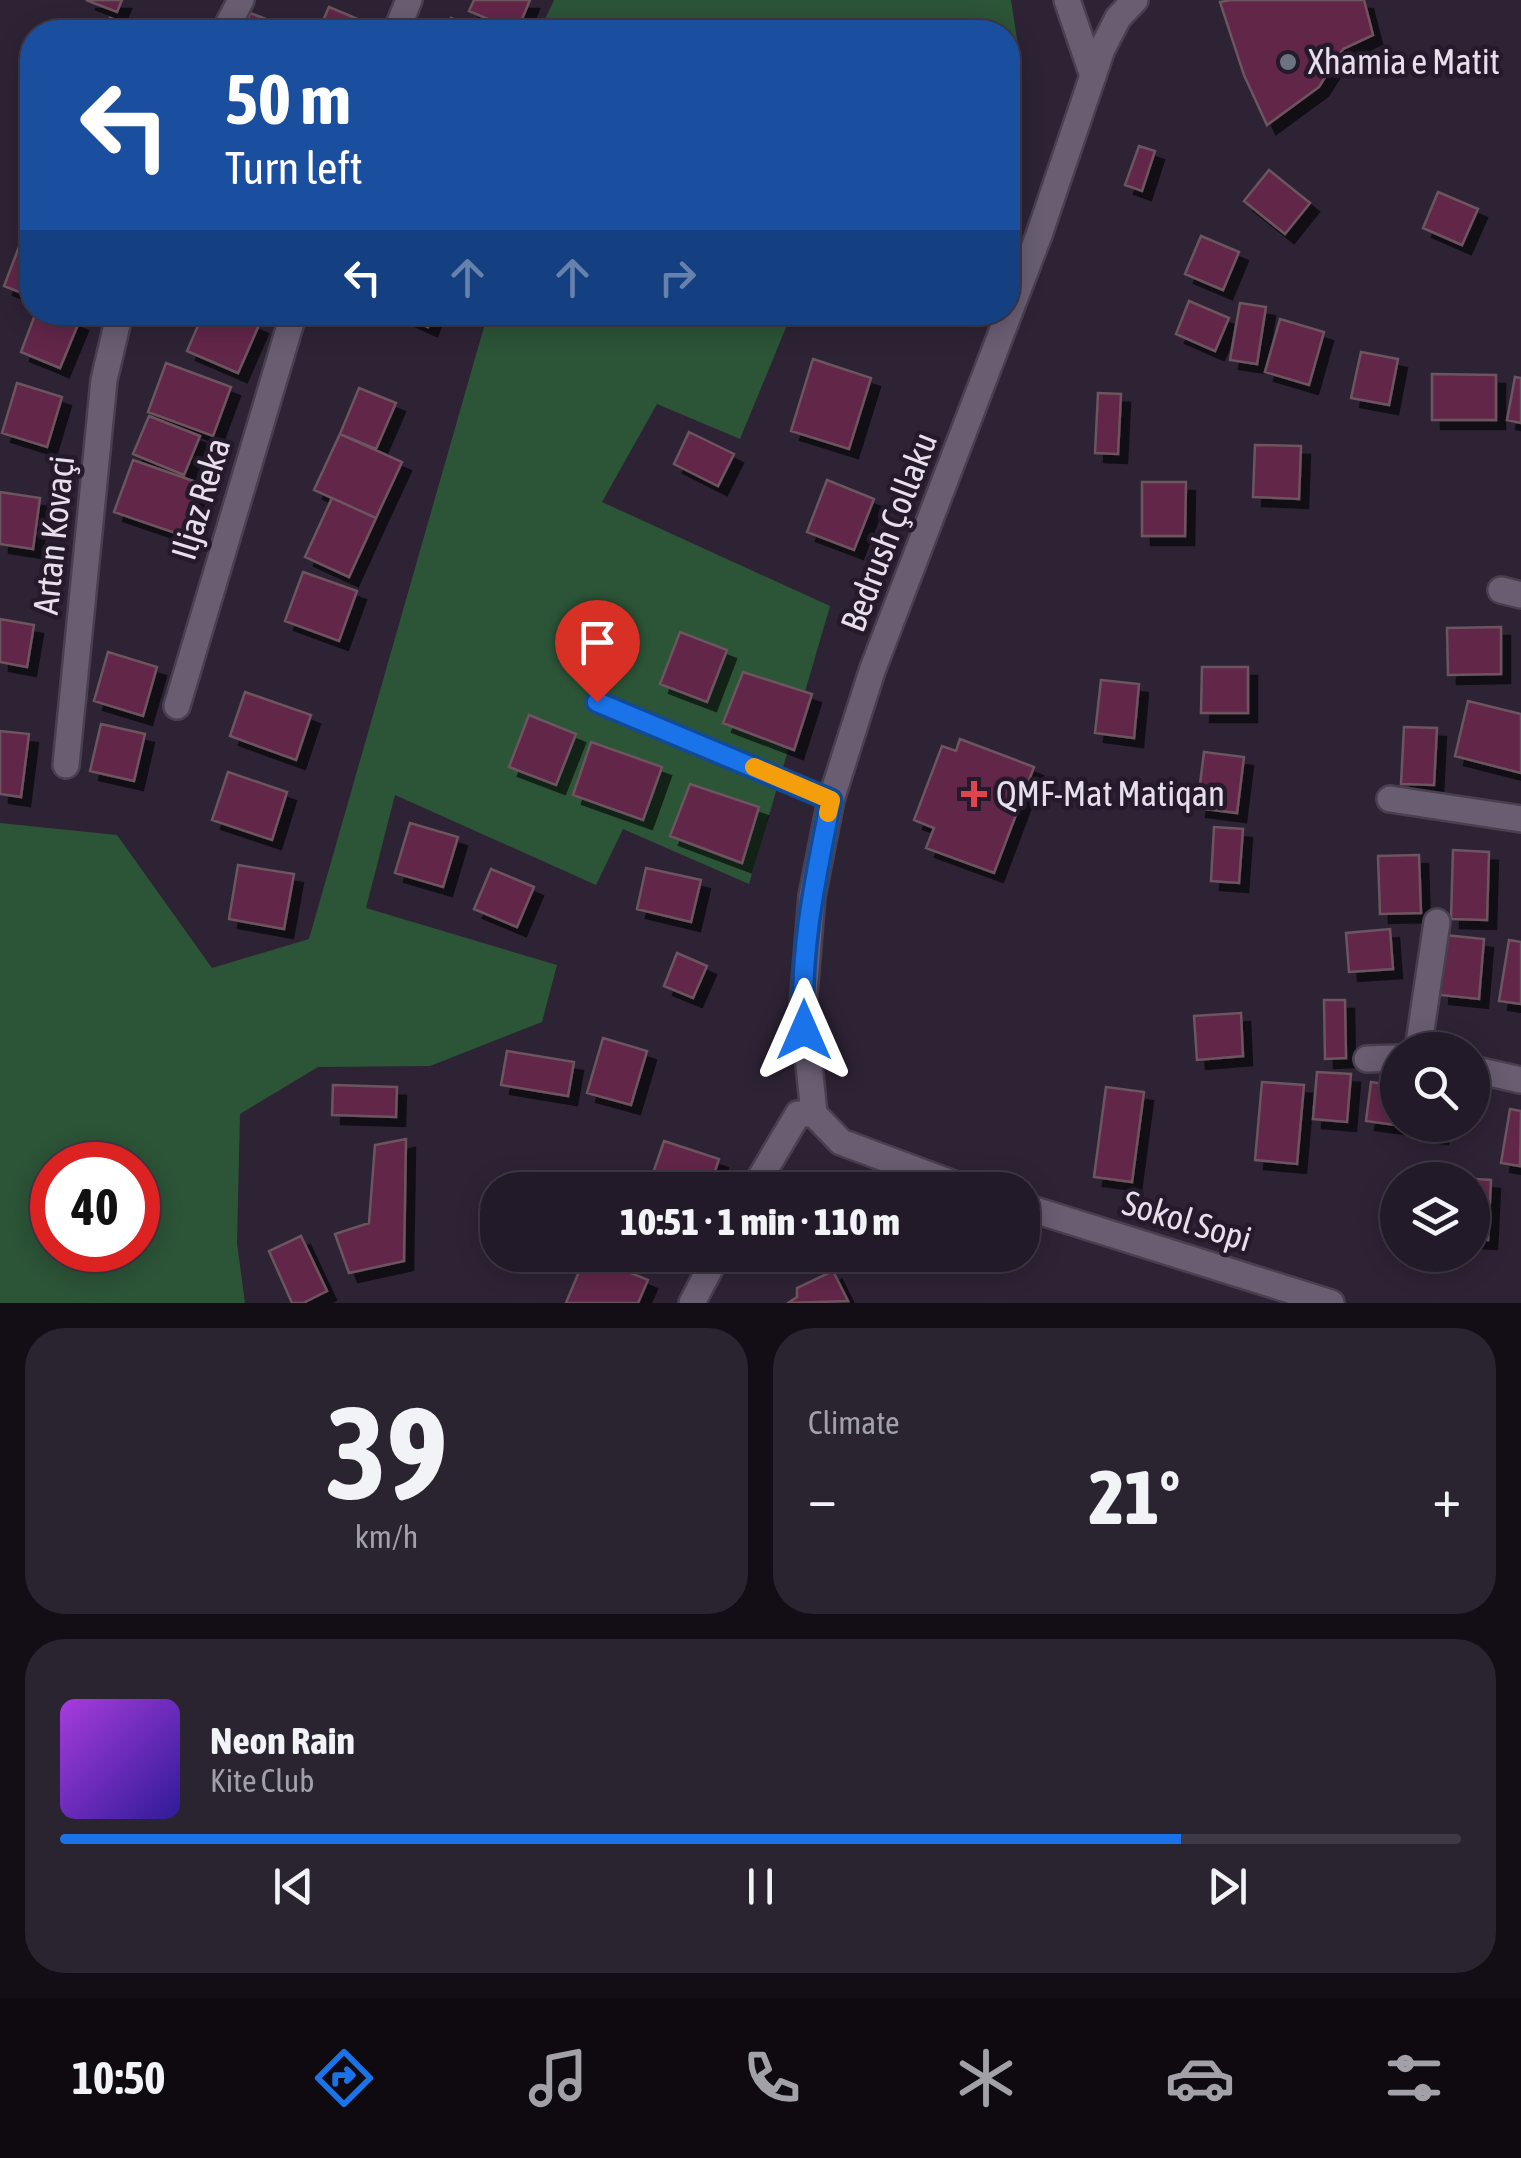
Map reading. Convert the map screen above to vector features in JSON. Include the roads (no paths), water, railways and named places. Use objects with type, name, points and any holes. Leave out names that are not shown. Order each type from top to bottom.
[{"type":"street","points":[[1067,0],[1093,76]]},
{"type":"street","name":"Bedrush Çollaku","points":[[1020,284],[1102,49],[1118,18],[1135,0]]},
{"type":"street","name":"Artan Kovaçi","points":[[66,765],[104,380],[117,325]]},
{"type":"street","name":"Iljaz Reka","points":[[177,706],[290,325]]},
{"type":"street","name":"Bedrush Çollaku","points":[[814,1114],[804,1018],[804,970],[812,896],[831,800],[872,671],[1004,325]]},
{"type":"street","points":[[1390,799],[1521,819]]},
{"type":"street","points":[[1421,1032],[1437,922]]},
{"type":"street","points":[[1367,1060],[1380,1059]]},
{"type":"street","points":[[1490,1073],[1521,1080]]},
{"type":"street","points":[[764,1172],[798,1114],[814,1114],[841,1142],[922,1172]]},
{"type":"street","name":"Sokol Sopi","points":[[1040,1212],[1330,1303]]},
{"type":"street","points":[[692,1303],[708,1272]]},
{"type":"lane","points":[[597,702],[831,800]]},
{"type":"place","name":"Xhamia e Matit","points":[[1288,62]]},
{"type":"place","name":"QMF-Mat Matiqan","points":[[974,794]]}]
